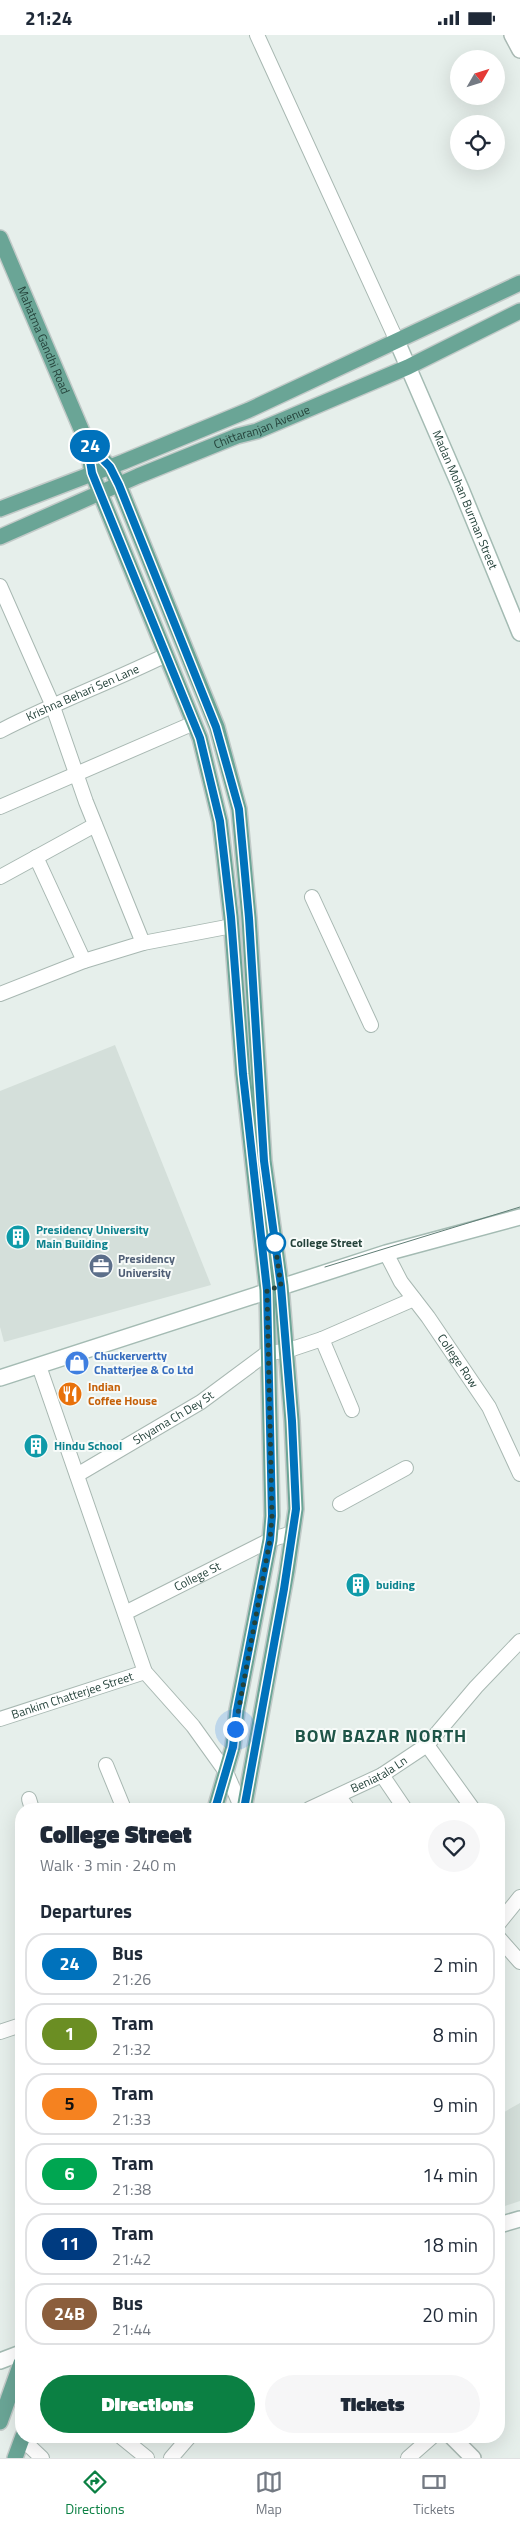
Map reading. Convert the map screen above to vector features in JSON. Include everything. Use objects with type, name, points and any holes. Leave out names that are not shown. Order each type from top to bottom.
[{"type":"main road","points":[[512,35],[520,50]]},
{"type":"main road","name":"Mahatma Gandhi Road","points":[[0,238],[87,443],[92,473],[200,738],[220,821],[232,926],[243,1074],[274,1288],[286,1351],[292,1421],[296,1509],[244,1803]]},
{"type":"main road","points":[[0,509],[123,462],[249,409],[520,283]]},
{"type":"main road","name":"Chittaranjan Avenue","points":[[0,537],[119,485],[237,436],[257,431],[408,367],[520,311]]},
{"type":"main road","name":"Madan Mohan Burman Street","points":[[396,339],[520,633]]},
{"type":"main road","name":"Mahatma Gandhi Road","points":[[87,443],[123,462],[119,485],[216,727],[239,809],[249,918],[274,1288],[267,1353],[272,1516],[270,1540],[237,1710],[233,1747],[217,1803]]},
{"type":"main road","points":[[0,1378],[39,1367],[274,1288],[386,1253],[520,1217]]},
{"type":"main road","points":[[505,2223],[520,2219]]},
{"type":"main road","points":[[0,2361],[15,2355]]},
{"type":"main road","points":[[0,2422],[15,2380]]},
{"type":"main road","points":[[15,2458],[20,2443]]},
{"type":"main road","points":[[458,2443],[473,2458]]},
{"type":"street","points":[[256,35],[396,339]]},
{"type":"street","points":[[0,586],[52,704],[95,825],[143,943]]},
{"type":"street","name":"Krishna Behari Sen Lane","points":[[0,731],[52,704],[121,677],[166,655]]},
{"type":"street","points":[[0,807],[194,723]]},
{"type":"street","points":[[0,877],[95,825]]},
{"type":"street","points":[[36,857],[84,961]]},
{"type":"street","points":[[312,897],[371,1025]]},
{"type":"street","points":[[0,994],[84,961],[143,943],[232,926]]},
{"type":"street","name":"College Row","points":[[386,1253],[401,1282],[489,1407],[516,1453],[520,1474]]},
{"type":"street","points":[[267,1353],[286,1351],[322,1339],[414,1299]]},
{"type":"street","points":[[322,1339],[352,1410]]},
{"type":"street","name":"Shyama Ch Dey St","points":[[76,1475],[201,1402],[267,1353]]},
{"type":"street","points":[[39,1367],[145,1672],[193,1726],[226,1773],[240,1803]]},
{"type":"street","points":[[340,1504],[406,1468]]},
{"type":"street","name":"College St","points":[[125,1613],[270,1540],[292,1533]]},
{"type":"street","name":"Beniatala Ln","points":[[324,1803],[382,1775],[426,1745],[476,1687],[520,1641]]},
{"type":"street","name":"Bankim Chatterjee Street","points":[[0,1719],[145,1672]]},
{"type":"street","points":[[426,1745],[469,1803]]},
{"type":"street","points":[[106,1765],[122,1803]]},
{"type":"street","points":[[382,1775],[401,1803]]},
{"type":"street","points":[[339,1797],[344,1803]]},
{"type":"street","points":[[505,1916],[520,1897]]},
{"type":"street","points":[[505,1945],[520,1962]]},
{"type":"street","points":[[0,2032],[15,2027]]},
{"type":"street","points":[[27,2443],[42,2458]]},
{"type":"street","points":[[129,2443],[147,2458]]},
{"type":"street","points":[[171,2458],[184,2443]]},
{"type":"street","points":[[408,2458],[425,2443]]},
{"type":"shaded area","points":[[115,1045],[211,1285],[4,1342],[0,1327],[0,1091]]},
{"type":"shaded area","points":[[520,2103],[520,2201],[505,2206],[505,2112]]},
{"type":"tram line","points":[[325,1267],[520,1207]]},
{"type":"tram line","points":[[267,1290],[281,1286]]},
{"type":"bus line","name":"24","points":[[217,1803],[233,1747],[237,1710],[270,1540],[272,1516],[267,1290],[243,1074],[231,917],[220,821],[200,738],[92,473],[87,443],[110,467],[119,485],[216,727],[239,809],[249,918],[264,1161],[281,1286],[292,1421],[296,1509],[284,1589],[246,1803]]},
{"type":"place","name":"Presidency University Main Building","points":[[18,1237]]},
{"type":"place","name":"College Street","points":[[275,1243]]},
{"type":"place","name":"Presidency University","points":[[101,1266]]},
{"type":"place","name":"Chuckervertty Chatterjee & Co Ltd","points":[[77,1363]]},
{"type":"place","name":"Indian Coffee House","points":[[70,1394]]},
{"type":"place","name":"Hindu School","points":[[36,1446]]},
{"type":"place","name":"buiding","points":[[358,1585]]},
{"type":"district","name":"BOW BAZAR NORTH","points":[[381,1736]]},
{"type":"route","points":[[235,1729],[270,1540],[272,1516],[267,1290],[281,1286],[275,1243]]}]
